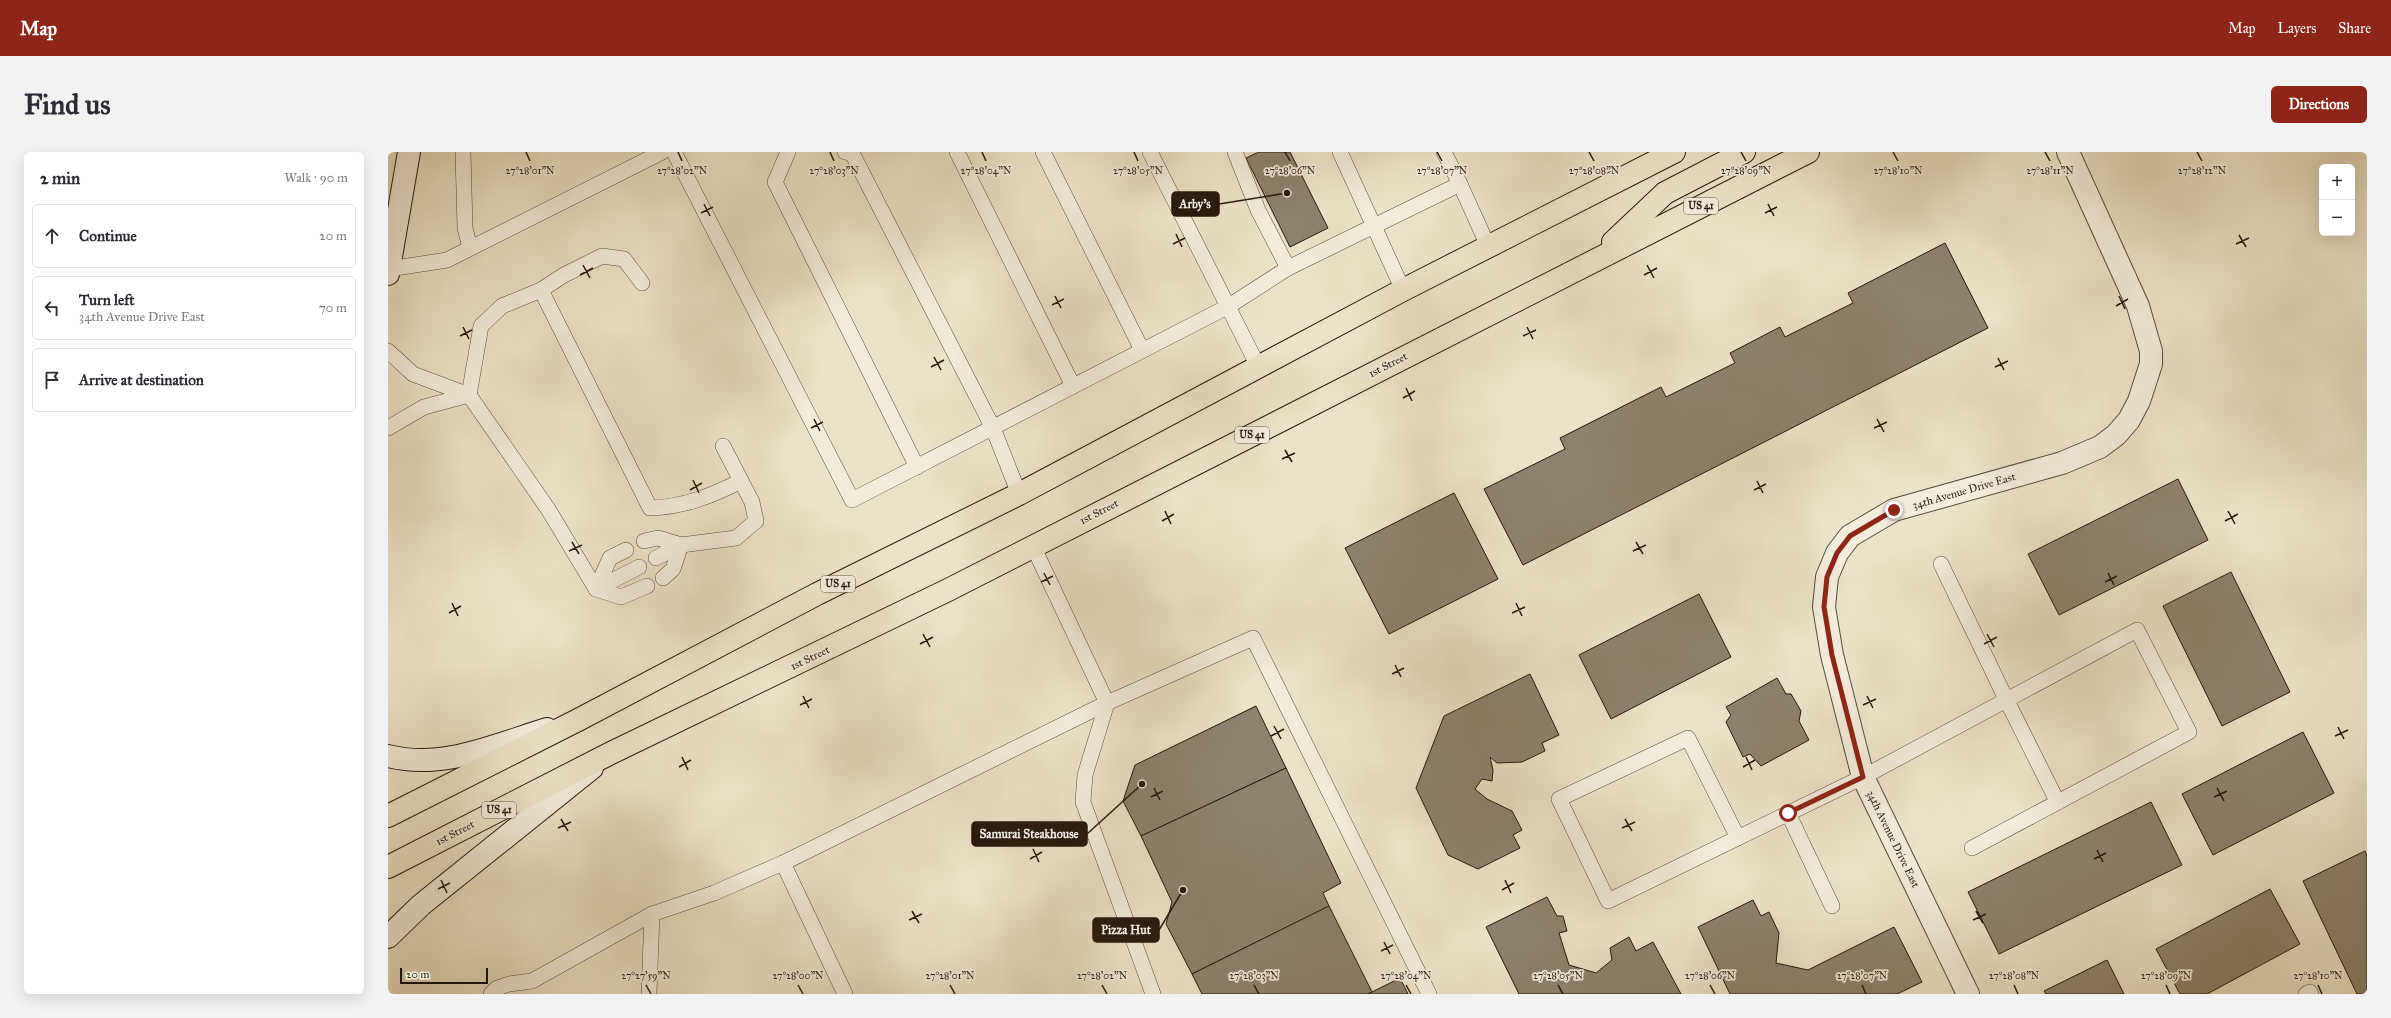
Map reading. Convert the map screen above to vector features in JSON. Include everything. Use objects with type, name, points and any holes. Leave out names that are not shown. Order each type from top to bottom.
[{"type":"main road","name":"US 41","points":[[388,816],[578,720],[818,594],[1018,494],[1259,368],[1403,290],[1674,152]]},
{"type":"main road","points":[[1594,259],[1665,193],[1744,152]]},
{"type":"main road","name":"1st Street","points":[[388,867],[611,753],[850,638],[1033,546],[1594,259],[1808,152]]},
{"type":"street","points":[[388,271],[409,152]]},
{"type":"street","name":"34th Avenue Drive East","points":[[1968,994],[1863,777],[1832,655],[1824,607],[1827,577],[1837,553],[1850,536],[1894,510],[2062,463],[2100,447],[2116,435],[2139,401],[2151,364],[2152,351],[2138,306],[2068,152]]},
{"type":"street","points":[[388,756],[417,762],[451,759],[578,720]]},
{"type":"street","points":[[388,937],[421,906],[611,753]]},
{"type":"lane","points":[[463,152],[465,228],[470,248]]},
{"type":"lane","points":[[388,271],[447,260],[662,152]]},
{"type":"lane","points":[[674,152],[852,500],[1229,306],[1288,268],[1460,184]]},
{"type":"lane","points":[[788,152],[775,182],[917,467]]},
{"type":"lane","points":[[850,152],[993,428],[1018,494]]},
{"type":"lane","points":[[957,152],[1073,386]]},
{"type":"lane","points":[[1043,152],[1142,350]]},
{"type":"lane","points":[[1150,152],[1259,368]]},
{"type":"lane","points":[[1235,152],[1258,210],[1288,268]]},
{"type":"lane","points":[[1340,152],[1403,290]]},
{"type":"lane","points":[[1444,152],[1488,246]]},
{"type":"lane","points":[[469,395],[481,326],[502,306],[541,290],[564,275],[602,256],[624,259],[642,283]]},
{"type":"lane","points":[[541,290],[650,508],[670,508],[707,498],[741,481]]},
{"type":"lane","points":[[388,351],[413,374],[469,395],[548,509],[596,589],[621,597],[647,586]]},
{"type":"lane","points":[[388,428],[424,407],[469,395]]},
{"type":"lane","points":[[656,558],[681,545],[736,538],[756,521],[752,502],[723,446]]},
{"type":"lane","points":[[644,541],[658,538],[681,545]]},
{"type":"lane","points":[[663,578],[673,569],[681,545]]},
{"type":"lane","points":[[1033,546],[1107,703],[1085,775],[1083,802],[1154,994]]},
{"type":"lane","points":[[596,589],[610,558],[626,550]]},
{"type":"lane","points":[[1941,564],[2057,801]]},
{"type":"lane","points":[[596,589],[639,567]]},
{"type":"lane","points":[[1738,838],[1688,738],[1559,799],[1608,901],[1738,838],[1788,813],[1863,777],[2137,630],[2189,732],[2057,801],[1972,848]]},
{"type":"lane","points":[[491,994],[497,988],[509,984],[532,981],[652,914],[714,893],[783,863],[1107,703],[1253,638],[1429,994]]},
{"type":"lane","points":[[1788,813],[1832,906]]},
{"type":"lane","points":[[783,863],[845,994]]},
{"type":"lane","points":[[648,994],[652,914]]},
{"type":"lane","points":[[2306,994],[2310,992],[2311,994]]},
{"type":"building","points":[[1259,152],[1290,152],[1328,228],[1290,247],[1246,158]]},
{"type":"building","points":[[1945,243],[1988,328],[1523,565],[1484,489],[1565,449],[1560,438],[1661,387],[1666,397],[1735,363],[1730,353],[1780,327],[1785,337],[1853,303],[1848,293]]},
{"type":"building","points":[[2178,479],[2208,540],[2059,615],[2028,554]]},
{"type":"building","points":[[1454,493],[1498,579],[1389,634],[1345,548]]},
{"type":"building","points":[[2231,572],[2290,692],[2222,726],[2163,606]]},
{"type":"building","points":[[1699,594],[1731,657],[1611,719],[1579,655]]},
{"type":"building","points":[[1530,674],[1559,735],[1542,743],[1545,751],[1522,762],[1497,763],[1490,757],[1493,770],[1492,781],[1482,779],[1475,789],[1487,799],[1512,811],[1522,830],[1513,835],[1520,848],[1478,869],[1448,855],[1416,788],[1444,716]]},
{"type":"building","points":[[1777,678],[1786,694],[1791,694],[1801,711],[1799,721],[1809,740],[1761,766],[1750,754],[1743,757],[1726,722],[1731,715],[1726,707]]},
{"type":"building","points":[[1256,706],[1286,768],[1141,836],[1123,801],[1135,765]]},
{"type":"building","points":[[2303,732],[2334,793],[2213,855],[2182,794]]},
{"type":"building","points":[[1286,768],[1341,883],[1323,893],[1329,906],[1192,974],[1166,924],[1172,902],[1141,836]]},
{"type":"building","points":[[2151,802],[2182,865],[1999,954],[1968,892]]},
{"type":"building","points":[[2365,851],[2367,856],[2367,994],[2357,994],[2303,881]]},
{"type":"building","points":[[2270,889],[2300,944],[2207,994],[2180,994],[2156,949]]},
{"type":"building","points":[[1547,897],[1557,916],[1563,916],[1567,931],[1559,933],[1569,965],[1596,973],[1612,960],[1610,948],[1629,937],[1636,951],[1653,942],[1681,994],[1519,994],[1486,927]]},
{"type":"building","points":[[1753,900],[1761,916],[1769,912],[1779,933],[1776,963],[1808,970],[1894,927],[1922,982],[1897,994],[1730,994],[1698,927]]},
{"type":"building","points":[[1329,906],[1372,992],[1368,994],[1202,994],[1192,974]]},
{"type":"building","points":[[2107,960],[2124,994],[2046,994],[2044,991]]},
{"type":"building","points":[[1400,978],[1408,994],[1368,994]]},
{"type":"place","name":"Arby's","points":[[1287,193]]},
{"type":"place","name":"Samurai Steakhouse","points":[[1142,784]]},
{"type":"place","name":"Pizza Hut","points":[[1183,890]]},
{"type":"route","points":[[1788,813],[1863,777],[1832,655],[1824,607],[1827,577],[1837,553],[1850,536],[1894,510]]}]
